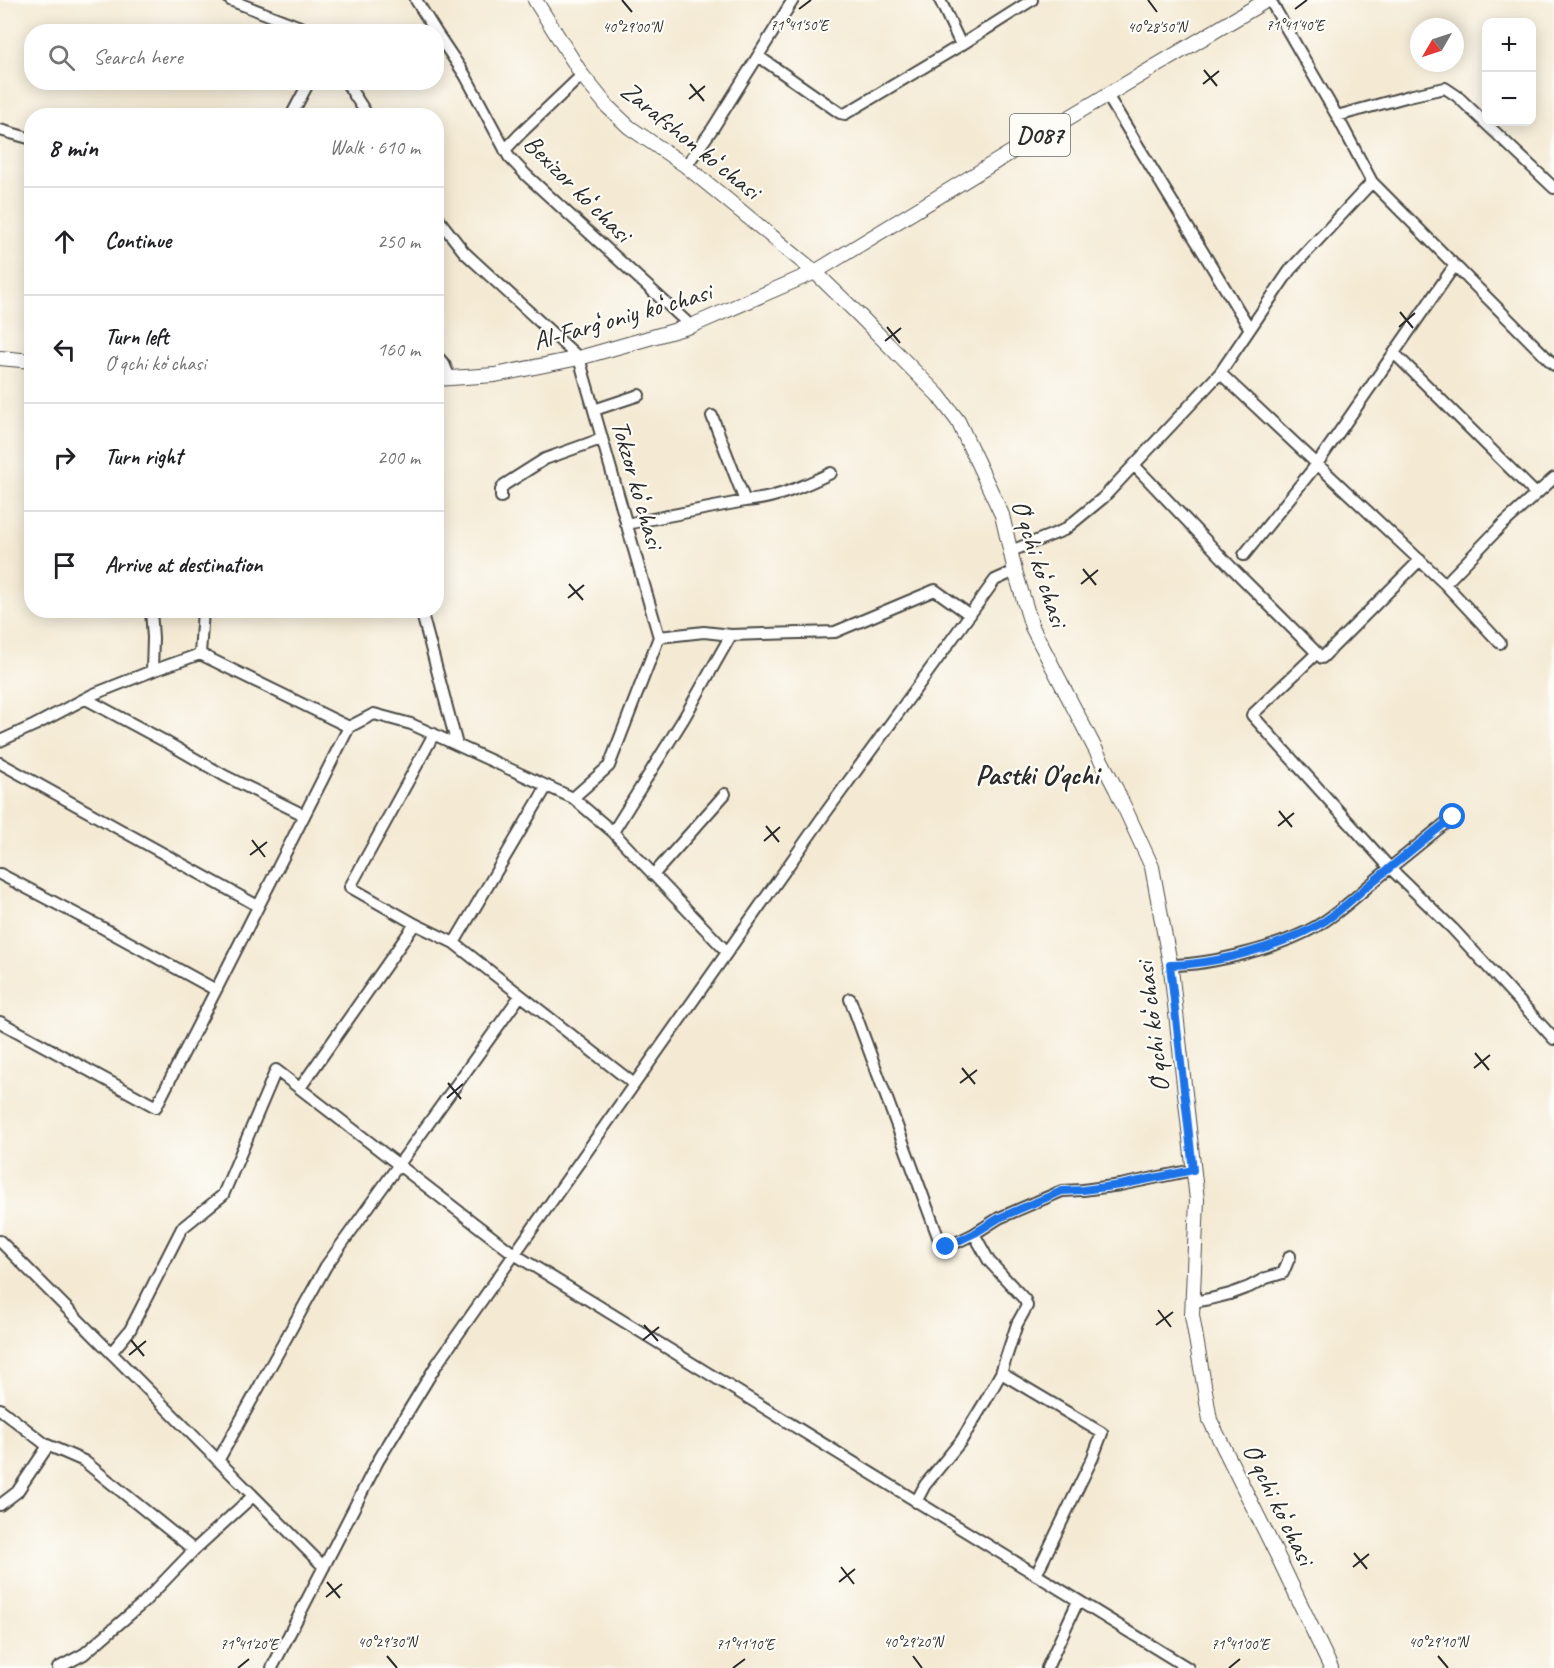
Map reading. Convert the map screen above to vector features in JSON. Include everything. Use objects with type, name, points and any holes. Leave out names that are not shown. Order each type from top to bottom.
[{"type":"main road","name":"Zarafshon koʻchasi","points":[[535,0],[582,75],[608,107],[629,127],[686,166],[815,272]]},
{"type":"main road","name":"D087","points":[[815,272],[1269,0]]},
{"type":"main road","name":"Al-Fargʻoniy koʻchasi","points":[[444,378],[495,375],[579,358],[691,326],[815,272]]},
{"type":"main road","name":"Oʻqchi koʻchasi","points":[[815,272],[938,395],[958,421],[1002,515],[1015,571],[1032,627],[1116,789],[1152,867],[1170,965],[1197,1200],[1192,1315],[1210,1420],[1331,1668]]},
{"type":"main road","points":[[0,358],[24,360]]},
{"type":"street","points":[[230,0],[292,24]]},
{"type":"street","name":"Bexizor koʻchasi","points":[[416,0],[431,24]]},
{"type":"street","points":[[686,166],[793,0]]},
{"type":"street","points":[[940,0],[962,45]]},
{"type":"street","points":[[758,56],[840,113],[845,114],[962,45],[1032,0]]},
{"type":"street","points":[[1269,0],[1337,116],[1372,182],[1554,365]]},
{"type":"street","name":"Bexizor koʻchasi","points":[[444,44],[465,75],[509,157],[691,326]]},
{"type":"street","points":[[506,150],[582,75]]},
{"type":"street","points":[[1337,116],[1445,88],[1457,96],[1554,188]]},
{"type":"street","points":[[295,108],[305,90]]},
{"type":"street","points":[[351,90],[363,108]]},
{"type":"street","points":[[1107,95],[1250,329]]},
{"type":"street","points":[[0,130],[24,138]]},
{"type":"street","points":[[1011,552],[1064,530],[1103,498],[1220,373],[1290,270],[1372,182]]},
{"type":"street","points":[[444,228],[464,252],[579,358]]},
{"type":"street","points":[[1244,555],[1317,464],[1455,265]]},
{"type":"street","points":[[1394,353],[1536,494]]},
{"type":"street","name":"Tokzor koʻchasi","points":[[579,358],[659,637]]},
{"type":"street","points":[[1220,373],[1445,584],[1500,643]]},
{"type":"street","points":[[594,410],[639,395]]},
{"type":"street","points":[[712,416],[745,501]]},
{"type":"street","points":[[501,497],[504,485],[545,459],[601,438]]},
{"type":"street","points":[[1134,465],[1322,658],[1420,560]]},
{"type":"street","points":[[626,524],[756,500],[798,489],[831,473]]},
{"type":"street","points":[[1445,584],[1502,525],[1554,478]]},
{"type":"street","points":[[272,1668],[384,1451],[437,1364],[824,815],[995,580],[1015,571]]},
{"type":"street","points":[[573,798],[609,766],[659,637],[704,632],[731,635],[835,632],[935,590],[970,615]]},
{"type":"street","points":[[152,618],[152,671]]},
{"type":"street","points":[[200,654],[202,618]]},
{"type":"street","points":[[423,618],[457,745]]},
{"type":"street","points":[[613,832],[684,718],[731,635]]},
{"type":"street","points":[[1317,653],[1252,715],[1390,868],[1453,929],[1554,1039]]},
{"type":"street","points":[[0,741],[86,699],[152,671],[200,654],[349,727]]},
{"type":"street","points":[[86,699],[225,776],[304,815]]},
{"type":"street","points":[[0,1022],[156,1107],[349,727],[374,714],[411,724],[573,798],[613,832],[727,952]]},
{"type":"street","points":[[434,734],[350,887],[454,944],[634,1084]]},
{"type":"street","points":[[0,763],[258,906]]},
{"type":"street","points":[[454,944],[547,786]]},
{"type":"street","points":[[653,874],[725,794]]},
{"type":"street","points":[[1170,965],[1186,965],[1229,958],[1292,938],[1317,926],[1453,817]]},
{"type":"street","points":[[0,874],[216,990]]},
{"type":"street","points":[[300,1088],[414,924]]},
{"type":"street","points":[[218,1461],[326,1266],[520,996]]},
{"type":"street","points":[[850,999],[940,1242],[946,1247],[999,1218],[1062,1191],[1120,1185],[1193,1170]]},
{"type":"street","points":[[111,1353],[130,1330],[182,1228],[224,1195],[276,1070],[514,1254],[1188,1668]]},
{"type":"street","points":[[916,1502],[925,1485],[961,1440],[986,1400],[1001,1373],[1017,1324],[1027,1306],[1025,1300],[989,1261],[975,1233]]},
{"type":"street","points":[[0,1241],[324,1567]]},
{"type":"street","points":[[1193,1302],[1230,1294],[1283,1273],[1290,1256]]},
{"type":"street","points":[[1001,1373],[1102,1433],[1093,1457],[1036,1575]]},
{"type":"street","points":[[0,1409],[48,1446],[84,1461],[194,1550]]},
{"type":"street","points":[[0,1505],[17,1491],[48,1446]]},
{"type":"street","points":[[58,1668],[84,1654],[143,1604],[194,1550],[253,1496]]},
{"type":"street","points":[[1047,1668],[1078,1601]]},
{"type":"district","name":"Pastki O'qchi","points":[[1037,774]]},
{"type":"route","points":[[946,1247],[999,1218],[1062,1191],[1120,1185],[1193,1170],[1170,965],[1186,965],[1229,958],[1292,938],[1317,926],[1453,817]]}]
